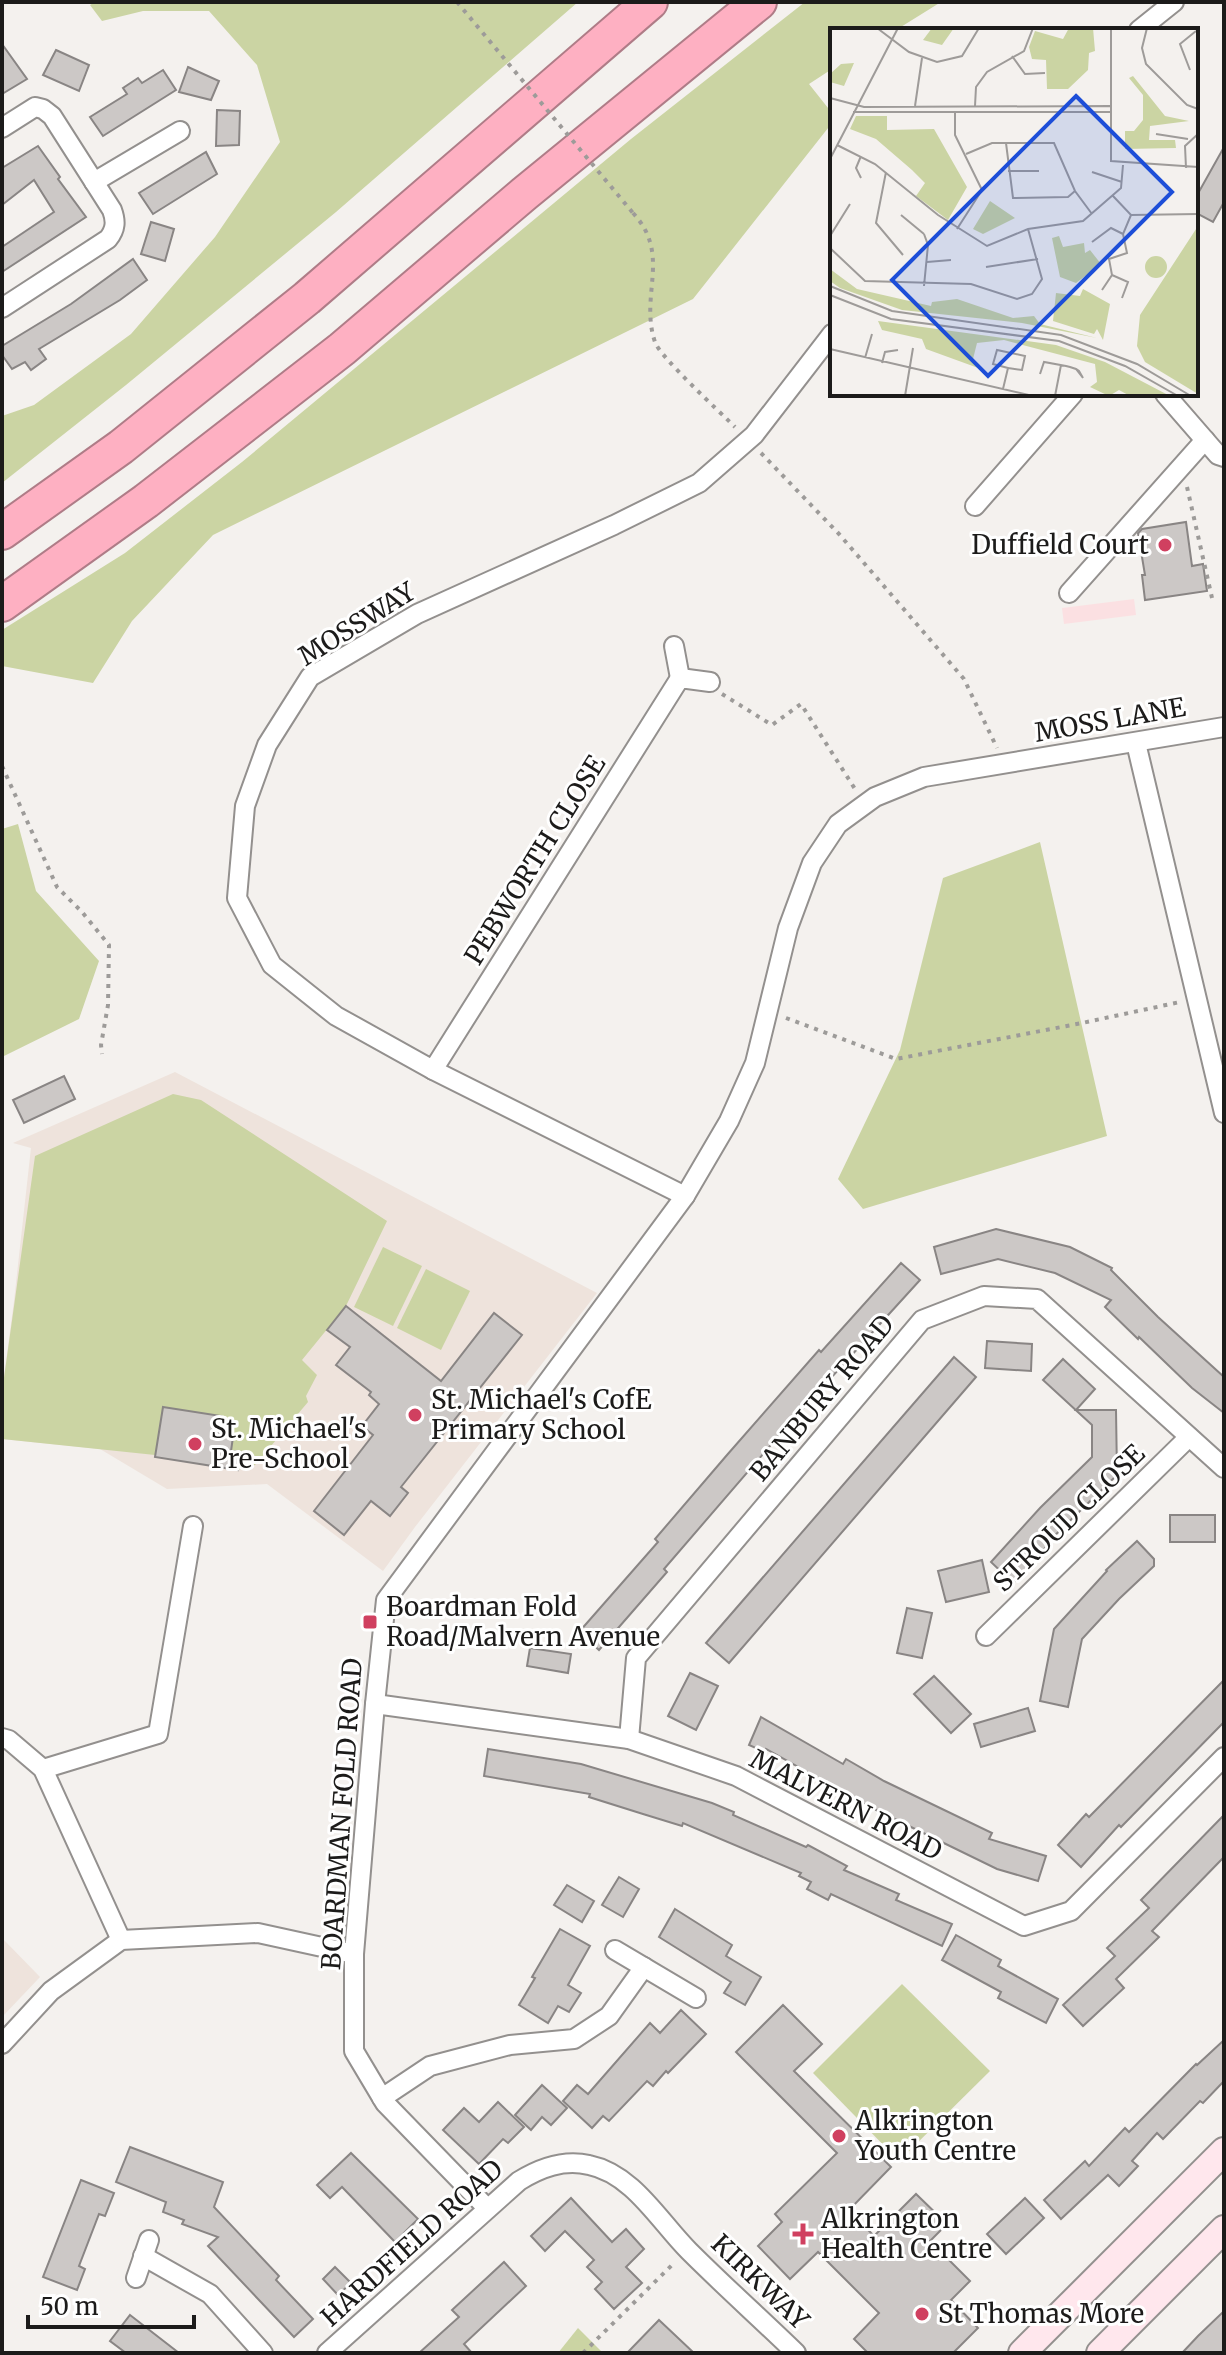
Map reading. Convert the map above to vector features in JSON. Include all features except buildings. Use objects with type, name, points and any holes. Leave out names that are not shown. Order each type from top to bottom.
[{"type":"highway","points":[[2,532],[121,447],[307,298],[650,2]]},
{"type":"highway","points":[[2,604],[146,501],[342,349],[524,194],[759,2]]},
{"type":"street","points":[[1142,28],[1174,2]]},
{"type":"street","points":[[2,128],[35,107],[52,116],[115,218],[113,233],[108,239],[2,308]]},
{"type":"street","points":[[94,182],[180,131]]},
{"type":"street","name":"MOSSWAY","points":[[685,1196],[433,1070],[336,1016],[272,965],[237,898],[245,806],[267,745],[310,677],[417,614],[699,483],[754,435],[830,337]]},
{"type":"street","points":[[975,506],[1071,396]]},
{"type":"street","points":[[1167,396],[1218,455],[1224,457]]},
{"type":"street","points":[[1069,593],[1205,440]]},
{"type":"street","points":[[674,646],[680,678],[710,682]]},
{"type":"street","name":"PEBWORTH CLOSE","points":[[433,1070],[680,678]]},
{"type":"street","name":"MOSS LANE","points":[[1005,764],[1224,727]]},
{"type":"street","points":[[1136,743],[1224,1113]]},
{"type":"street","name":"BOARDMAN FOLD ROAD","points":[[487,2208],[382,2098],[354,2051],[354,1954],[386,1600],[624,1282],[685,1196],[729,1121],[755,1063],[788,928],[812,863],[838,824],[875,797],[924,777],[1005,764]]},
{"type":"street","name":"BANBURY ROAD","points":[[629,1739],[636,1658],[922,1320],[984,1296],[1037,1299],[1224,1468]]},
{"type":"street","name":"STROUD CLOSE","points":[[986,1636],[1189,1437]]},
{"type":"street","points":[[43,1769],[158,1734],[193,1526]]},
{"type":"street","name":"MALVERN ROAD","points":[[375,1704],[629,1739],[736,1776],[1024,1926],[1071,1911],[1224,1757]]},
{"type":"street","points":[[2,1738],[9,1740],[43,1769],[121,1940]]},
{"type":"street","points":[[2,2044],[51,1991],[121,1940],[258,1933],[354,1954]]},
{"type":"street","points":[[615,1950],[696,1998]]},
{"type":"street","points":[[382,2098],[430,2066],[510,2045],[574,2039],[609,2016],[644,1967]]},
{"type":"street","points":[[1022,2353],[1224,2151]]},
{"type":"street","name":"HARDFIELD ROAD","points":[[327,2353],[519,2181],[534,2171],[552,2165],[591,2165],[618,2178],[636,2191],[687,2250]]},
{"type":"street","points":[[1100,2353],[1224,2229]]},
{"type":"street","points":[[136,2278],[146,2248],[210,2294],[263,2353]]},
{"type":"street","name":"KIRKWAY","points":[[687,2250],[796,2353]]},
{"type":"path","points":[[457,2],[645,226],[654,267],[648,315],[656,346],[839,534],[964,679],[1005,764]]},
{"type":"path","points":[[1183,465],[1212,598]]},
{"type":"path","points":[[710,682],[718,692],[772,725],[801,704],[865,804]]},
{"type":"path","points":[[2,766],[57,887],[109,945],[108,1005],[102,1054]]},
{"type":"path","points":[[768,1011],[896,1059],[1181,1001],[1178,988],[1194,984]]},
{"type":"path","points":[[583,2353],[687,2250]]},
{"type":"shaded area","points":[[1134,599],[1136,615],[1064,624],[1062,608]]},
{"type":"shaded area","points":[[175,1072],[597,1293],[383,1571],[267,1484],[167,1489],[100,1449],[2,1439],[2,1392],[31,1148],[13,1143]]},
{"type":"shaded area","points":[[2,1938],[40,1977],[2,2017]]},
{"type":"green space","points":[[95,2],[578,2],[336,212],[2,483],[2,416],[34,405],[131,334],[215,237],[280,142],[257,65],[209,11],[143,11],[102,21],[90,5]]},
{"type":"green space","points":[[805,2],[941,2],[899,28],[830,28],[830,70],[809,84],[830,110],[830,126],[693,299],[213,535],[132,621],[93,683],[2,666],[2,630],[125,553],[242,462],[631,139]]},
{"type":"green space","points":[[18,824],[36,891],[99,961],[79,1019],[2,1057],[2,829]]},
{"type":"green space","points":[[1040,842],[1107,1136],[863,1209],[838,1179],[900,1050],[943,878]]},
{"type":"green space","points":[[173,1094],[201,1100],[387,1221],[346,1306],[302,1360],[317,1375],[306,1396],[308,1402],[255,1465],[238,1470],[241,1452],[231,1451],[233,1437],[218,1434],[220,1416],[163,1408],[155,1455],[2,1439],[2,1392],[35,1156]]},
{"type":"green space","points":[[383,1247],[422,1266],[393,1326],[354,1307]]},
{"type":"green space","points":[[426,1269],[470,1291],[441,1350],[397,1328]]},
{"type":"green space","points":[[902,1984],[990,2071],[899,2161],[813,2073]]},
{"type":"green space","points":[[578,2328],[603,2353],[558,2353]]},
{"type":"place","name":"Duffield Court","points":[[1165,545]]},
{"type":"place","name":"St. Michael's CofE Primary School","points":[[415,1415]]},
{"type":"place","name":"St. Michael's Pre-School","points":[[195,1444]]},
{"type":"place","name":"Boardman Fold Road/Malvern Avenue","points":[[370,1622]]},
{"type":"place","name":"Alkrington Youth Centre","points":[[839,2136]]},
{"type":"place","name":"Alkrington Health Centre","points":[[803,2234]]},
{"type":"place","name":"St Thomas More","points":[[922,2314]]}]
